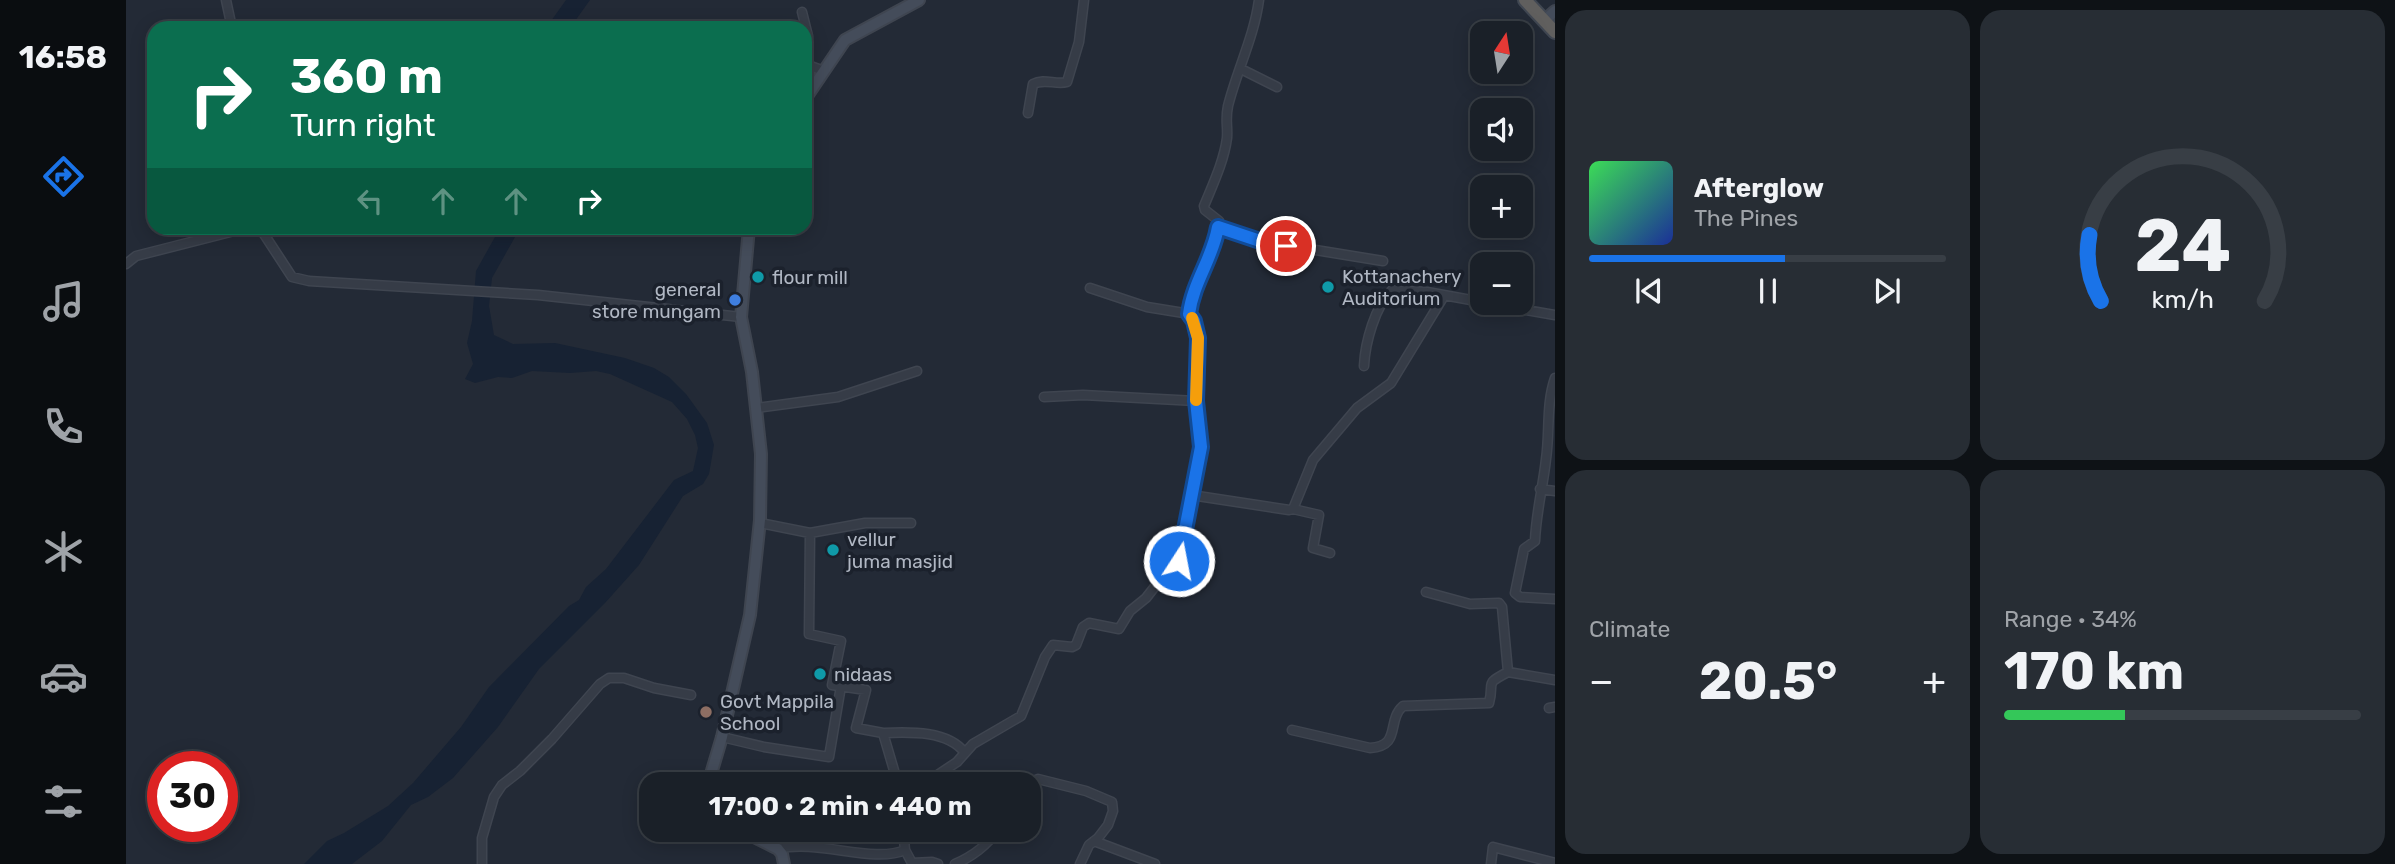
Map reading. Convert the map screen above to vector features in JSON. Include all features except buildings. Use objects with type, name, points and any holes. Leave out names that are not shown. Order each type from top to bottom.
[{"type":"highway","points":[[1525,0],[1550,16],[1555,32]]},
{"type":"main road","points":[[812,89],[845,40],[919,0]]},
{"type":"main road","points":[[712,772],[750,615],[760,523],[761,454],[741,317],[748,235]]},
{"type":"main road","points":[[764,842],[778,849],[784,864]]},
{"type":"street","points":[[226,0],[230,21]]},
{"type":"street","points":[[1028,113],[1033,84],[1039,81],[1061,84],[1067,82],[1079,42],[1084,0]]},
{"type":"street","points":[[1189,314],[1195,286],[1215,242],[1219,221],[1208,213],[1204,206],[1222,157],[1227,136],[1225,121],[1229,103],[1252,35],[1259,0]]},
{"type":"street","points":[[802,12],[804,21]]},
{"type":"street","points":[[812,67],[824,71]]},
{"type":"street","points":[[1241,69],[1277,87]]},
{"type":"street","points":[[1218,227],[1266,243],[1383,261]]},
{"type":"street","points":[[126,264],[136,256],[218,235]]},
{"type":"street","points":[[265,235],[289,272],[297,278],[538,295],[741,317]]},
{"type":"street","points":[[942,772],[957,762],[973,744],[1021,716],[1045,657],[1054,645],[1076,645],[1083,627],[1089,623],[1119,629],[1130,611],[1146,598],[1179,561],[1201,447],[1196,401],[1198,338],[1194,321],[1189,314],[1147,307],[1090,288]]},
{"type":"street","points":[[1364,366],[1374,324],[1384,298],[1392,290],[1470,300]]},
{"type":"street","points":[[1293,509],[1313,460],[1357,408],[1391,383],[1444,296]]},
{"type":"street","points":[[1533,311],[1555,315]]},
{"type":"street","points":[[756,408],[838,397],[917,371]]},
{"type":"street","points":[[1555,377],[1548,413],[1546,458],[1535,541],[1524,549],[1516,593],[1520,597],[1555,599]]},
{"type":"street","points":[[1044,397],[1083,395],[1196,401]]},
{"type":"street","points":[[1540,489],[1555,491]]},
{"type":"street","points":[[1191,495],[1319,515],[1313,548],[1330,553]]},
{"type":"street","points":[[760,523],[810,533],[865,523],[911,523]]},
{"type":"street","points":[[722,737],[764,747],[829,757],[841,641],[809,634],[810,533]]},
{"type":"street","points":[[1426,592],[1470,604],[1499,603],[1503,607],[1508,672]]},
{"type":"street","points":[[1292,730],[1370,748],[1381,747],[1390,740],[1397,712],[1403,706],[1489,703],[1489,686],[1492,680],[1508,672],[1555,680]]},
{"type":"street","points":[[482,864],[482,838],[494,797],[502,785],[552,739],[600,684],[609,678],[624,678],[654,688],[691,695]]},
{"type":"street","points":[[836,685],[866,690],[856,727],[883,733],[903,732],[940,737],[961,747],[965,753]]},
{"type":"street","points":[[883,733],[894,772]]},
{"type":"street","points":[[1041,780],[1086,791],[1112,802],[1113,811],[1108,825],[1089,845],[1080,864]]},
{"type":"street","points":[[1094,841],[1155,864]]},
{"type":"street","points":[[904,842],[912,863],[938,864]]},
{"type":"street","points":[[955,864],[987,842]]},
{"type":"street","points":[[778,849],[792,846],[818,847],[886,856],[905,850]]},
{"type":"street","points":[[1491,864],[1493,847],[1555,863]]},
{"type":"water","points":[[566,0],[590,0],[575,21],[551,21]]},
{"type":"water","points":[[496,235],[516,235],[492,278],[489,306],[494,335],[513,344],[555,343],[625,358],[654,368],[669,377],[686,394],[707,423],[714,445],[709,474],[703,484],[683,496],[639,565],[539,669],[498,727],[453,778],[428,797],[411,805],[382,841],[352,864],[304,864],[327,841],[388,806],[413,783],[461,727],[489,687],[569,606],[579,600],[586,587],[606,569],[674,480],[693,471],[698,448],[687,419],[672,402],[610,374],[596,371],[532,371],[512,378],[498,377],[475,383],[465,379],[473,364],[467,343],[472,321],[476,271]]},
{"type":"slow traffic","points":[[1192,318],[1198,338],[1196,400]]},
{"type":"place","name":"flour mill","points":[[758,277]]},
{"type":"place","name":"Kottanachery Auditorium","points":[[1328,287]]},
{"type":"place","name":"general store mungam","points":[[735,300]]},
{"type":"place","name":"vellur juma masjid","points":[[833,550]]},
{"type":"place","name":"nidaas","points":[[820,674]]},
{"type":"place","name":"Govt Mappila School","points":[[706,712]]},
{"type":"route","points":[[1179,561],[1201,447],[1196,401],[1198,338],[1194,321],[1189,314],[1195,286],[1215,242],[1218,227],[1266,243],[1286,246]]}]
